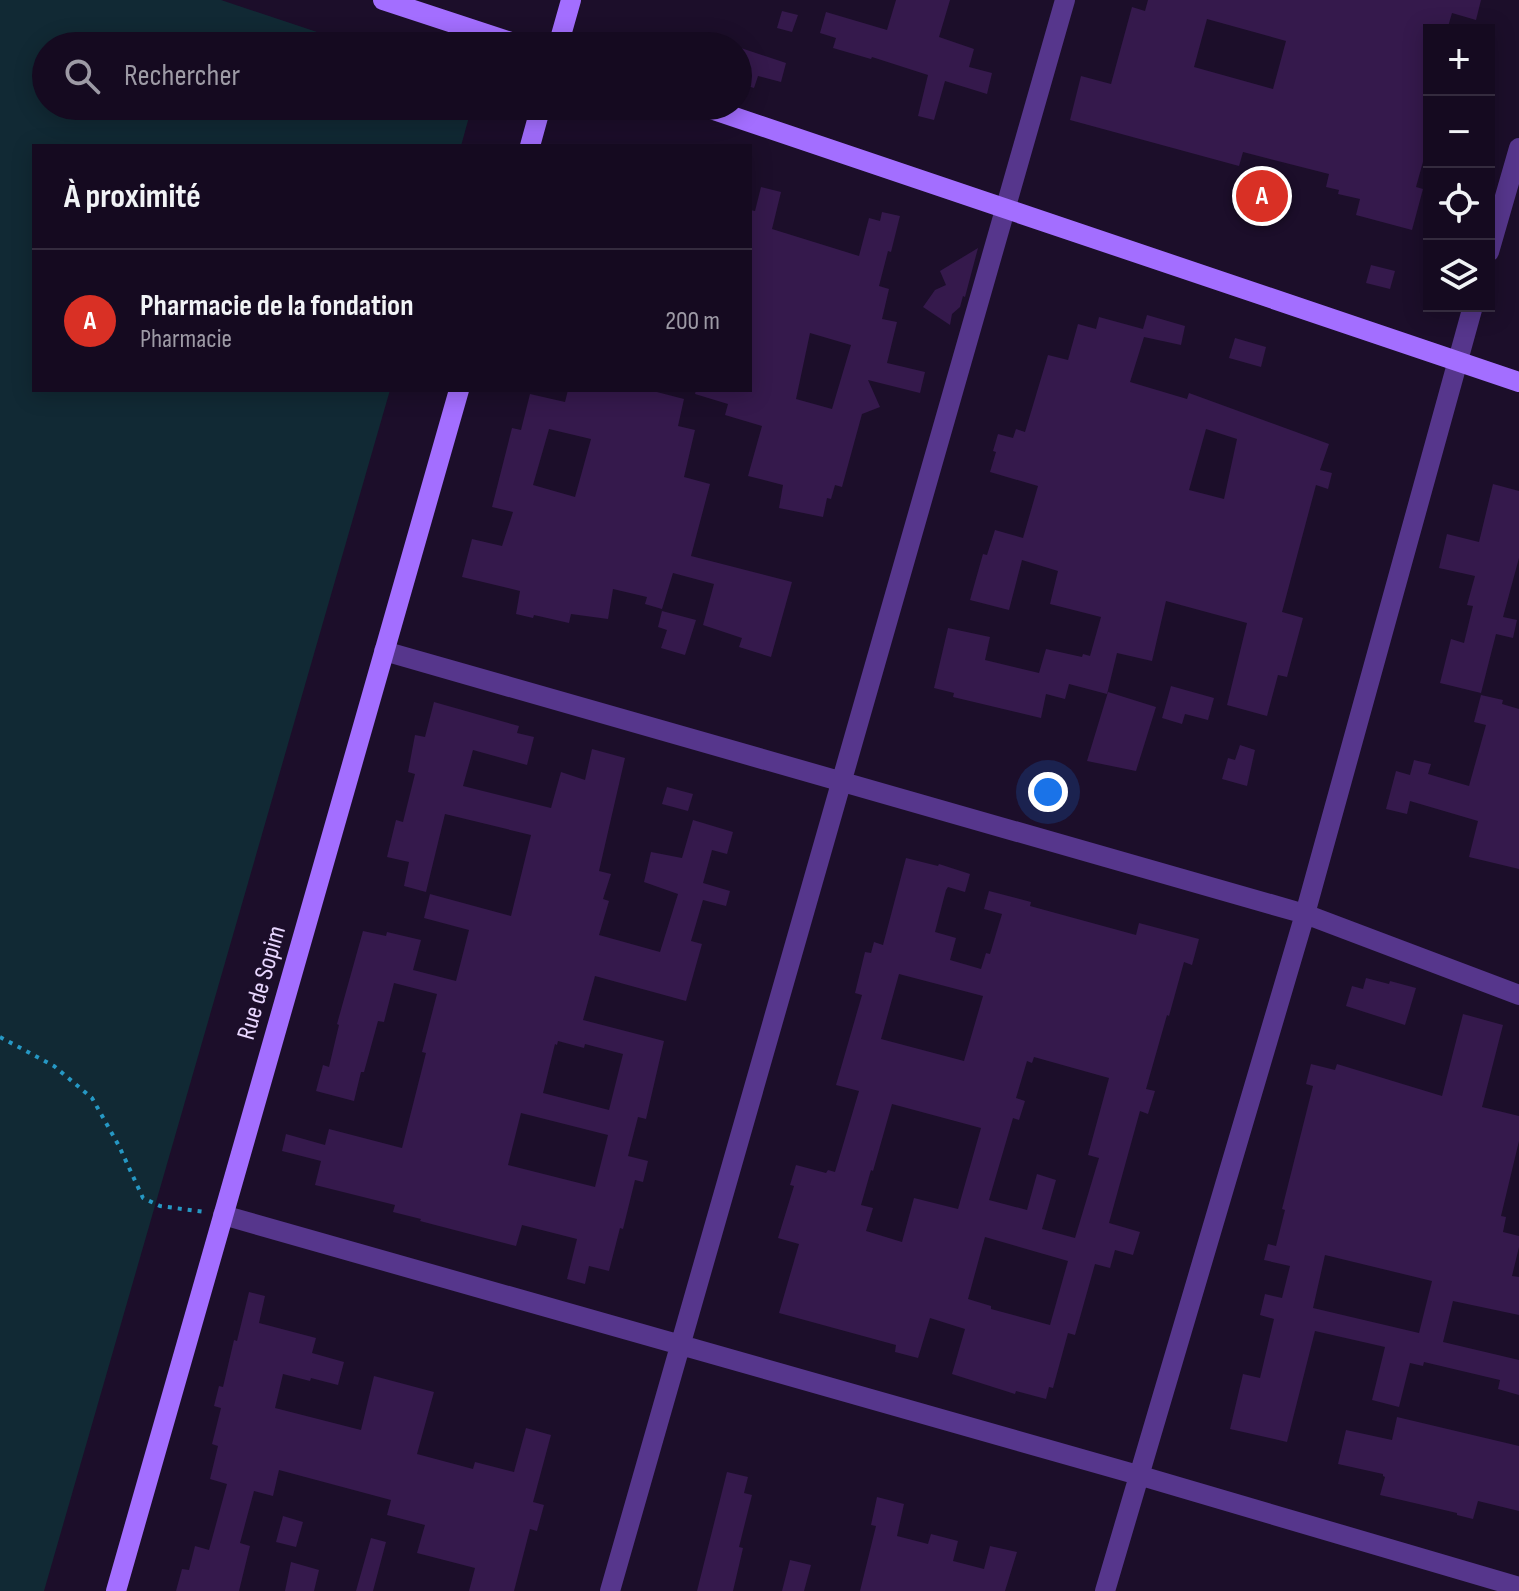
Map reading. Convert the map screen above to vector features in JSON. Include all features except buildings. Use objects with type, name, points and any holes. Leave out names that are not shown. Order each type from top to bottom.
[{"type":"street","points":[[383,0],[480,32]]},
{"type":"street","points":[[562,32],[571,0]]},
{"type":"street","points":[[610,1591],[1065,0]]},
{"type":"street","points":[[531,144],[537,120]]},
{"type":"street","points":[[744,120],[1519,382]]},
{"type":"street","points":[[1492,240],[1519,148]]},
{"type":"street","points":[[1105,1591],[1305,914],[1471,312]]},
{"type":"street","name":"Rue de Sopim","points":[[116,1591],[458,392]]},
{"type":"street","points":[[384,651],[1305,914],[1519,995]]},
{"type":"street","points":[[223,1215],[1138,1475],[1519,1587]]},
{"type":"path","points":[[0,1037],[54,1066],[92,1098],[143,1198],[160,1206],[223,1215]]},
{"type":"shaded area","points":[[0,0],[221,0],[317,32],[32,32],[32,120],[468,120],[462,144],[32,144],[32,392],[389,392],[44,1591],[0,1591]]},
{"type":"place","name":"Pharmacie de la fondation","points":[[1262,196]]}]
